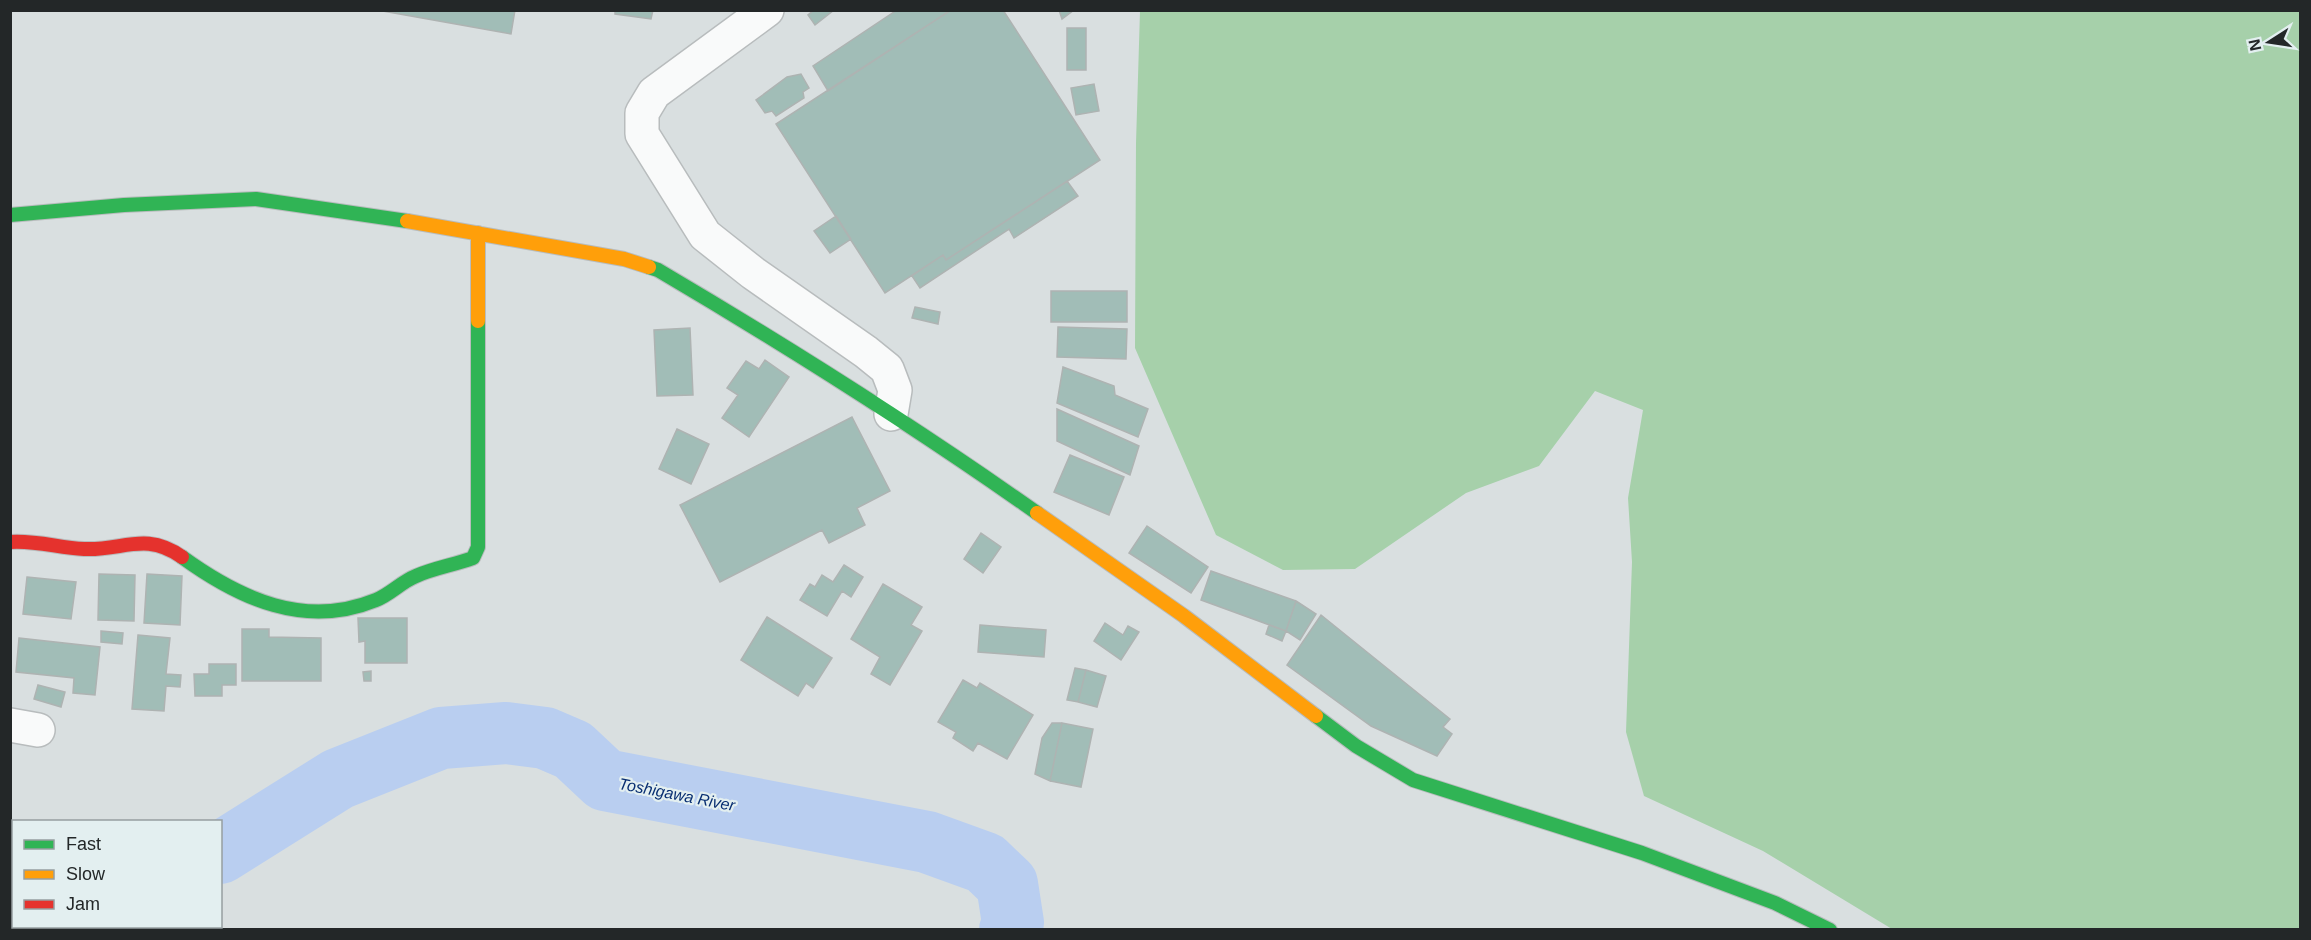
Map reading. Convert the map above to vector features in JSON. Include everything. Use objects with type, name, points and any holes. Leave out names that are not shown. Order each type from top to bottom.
[{"type":"street","points":[[767,10],[654,93],[642,113],[642,134],[705,235],[753,273],[887,369],[895,390],[891,414]]},
{"type":"street","points":[[10,215],[124,205],[256,199],[374,215],[624,259],[658,270],[812,363],[975,469],[1184,616],[1356,746],[1413,780],[1642,853],[1775,903],[1830,930]]},
{"type":"street","points":[[10,542],[45,542],[73,548],[94,549],[133,541],[148,542],[165,547],[216,582],[242,594],[284,607],[320,611],[365,604],[384,597],[403,582],[420,574],[451,567],[472,558],[478,547],[478,234]]},
{"type":"green space","points":[[1140,11],[2300,11],[2300,929],[1892,929],[1763,851],[1644,796],[1626,732],[1632,562],[1628,498],[1643,410],[1595,391],[1539,466],[1466,493],[1355,569],[1283,570],[1216,535],[1135,348],[1136,143]]},
{"type":"building","points":[[377,10],[515,10],[511,34]]},
{"type":"building","points":[[615,10],[653,10],[651,19],[615,14]]},
{"type":"building","points":[[814,10],[834,10],[815,25],[808,15]]},
{"type":"building","points":[[897,10],[951,10],[828,91],[813,66]]},
{"type":"building","points":[[951,10],[1003,10],[1100,160],[946,260],[943,255],[885,293],[776,124]]},
{"type":"building","points":[[1059,10],[1074,10],[1062,19]]},
{"type":"building","points":[[1067,28],[1086,28],[1086,70],[1067,70]]},
{"type":"building","points":[[801,74],[809,88],[803,92],[804,98],[776,116],[772,111],[765,113],[756,100],[787,77]]},
{"type":"building","points":[[1094,84],[1099,111],[1076,115],[1071,88]]},
{"type":"building","points":[[1067,181],[1078,196],[1014,238],[1009,229],[920,288],[912,276],[943,255],[946,260]]},
{"type":"building","points":[[836,216],[851,239],[830,253],[814,231]]},
{"type":"building","points":[[1051,291],[1127,291],[1127,322],[1051,322]]},
{"type":"building","points":[[915,307],[940,312],[938,324],[912,318]]},
{"type":"building","points":[[1058,327],[1127,329],[1126,359],[1057,357]]},
{"type":"building","points":[[690,328],[693,395],[657,396],[654,330]]},
{"type":"building","points":[[765,360],[789,377],[749,437],[722,418],[738,395],[727,388],[746,361],[759,369]]},
{"type":"building","points":[[1063,367],[1114,386],[1115,395],[1148,409],[1138,437],[1057,403]]},
{"type":"building","points":[[1057,409],[1139,446],[1130,475],[1057,441]]},
{"type":"building","points":[[852,417],[890,491],[857,508],[865,525],[829,543],[822,530],[720,582],[680,505]]},
{"type":"building","points":[[677,429],[709,444],[691,484],[659,469]]},
{"type":"building","points":[[1070,455],[1124,477],[1109,515],[1054,492]]},
{"type":"building","points":[[1147,526],[1208,567],[1191,593],[1129,553]]},
{"type":"building","points":[[981,533],[1001,547],[983,573],[964,559]]},
{"type":"building","points":[[844,565],[863,577],[851,597],[842,591],[827,616],[800,600],[810,584],[815,587],[822,575],[833,582]]},
{"type":"building","points":[[1211,571],[1296,601],[1286,631],[1201,600]]},
{"type":"building","points":[[99,574],[135,575],[134,621],[98,620]]},
{"type":"building","points":[[147,574],[182,576],[180,625],[144,623]]},
{"type":"building","points":[[27,577],[76,582],[71,619],[23,614]]},
{"type":"building","points":[[883,584],[922,607],[911,625],[922,631],[890,685],[871,674],[880,657],[851,639]]},
{"type":"building","points":[[1296,601],[1316,614],[1300,640],[1286,631]]},
{"type":"building","points":[[1321,615],[1450,719],[1443,727],[1452,734],[1437,756],[1371,726],[1287,665]]},
{"type":"building","points":[[767,617],[832,658],[813,688],[806,683],[798,696],[741,660]]},
{"type":"building","points":[[358,618],[407,618],[407,663],[365,663],[365,641],[359,642]]},
{"type":"building","points":[[1105,623],[1123,635],[1128,626],[1139,632],[1121,660],[1094,641]]},
{"type":"building","points":[[980,625],[1046,630],[1044,657],[978,652]]},
{"type":"building","points":[[1269,625],[1286,631],[1282,641],[1266,634]]},
{"type":"building","points":[[242,629],[269,629],[269,637],[321,638],[321,681],[242,681]]},
{"type":"building","points":[[101,631],[123,633],[122,644],[101,642]]},
{"type":"building","points":[[138,635],[170,638],[166,674],[181,675],[180,687],[166,686],[164,711],[132,709]]},
{"type":"building","points":[[19,638],[100,647],[95,695],[73,693],[74,678],[16,672]]},
{"type":"building","points":[[209,664],[236,664],[236,685],[222,685],[222,696],[195,696],[194,674],[209,674]]},
{"type":"building","points":[[1075,668],[1086,670],[1078,702],[1067,700]]},
{"type":"building","points":[[1086,670],[1106,676],[1097,707],[1078,702]]},
{"type":"building","points":[[371,671],[371,681],[364,681],[363,672]]},
{"type":"building","points":[[963,680],[977,688],[980,683],[1033,715],[1007,759],[978,743],[973,751],[953,738],[956,732],[938,722]]},
{"type":"building","points":[[38,685],[65,692],[61,707],[34,699]]},
{"type":"building","points":[[1052,723],[1062,723],[1050,781],[1035,774],[1042,738]]},
{"type":"building","points":[[1062,723],[1093,729],[1081,787],[1050,781]]},
{"type":"waterway","name":"Toshigawa River","points":[[222,852],[338,779],[441,738],[506,733],[545,738],[573,750],[605,780],[927,842],[985,863],[1007,884],[1013,923],[1010,930]]},
{"type":"waterway","name":"Toshigawa River","points":[[27,930],[32,928]]},
{"type":"traffic: fast","points":[[10,215],[124,205],[256,199],[407,221]]},
{"type":"traffic: fast","points":[[649,267],[658,270],[850,388],[1037,513]]},
{"type":"traffic: fast","points":[[182,557],[227,586],[250,597],[299,610],[324,611],[350,608],[376,600],[416,576],[473,558],[478,547],[478,321]]},
{"type":"traffic: fast","points":[[1316,716],[1356,746],[1413,780],[1642,853],[1775,903],[1830,930]]},
{"type":"traffic: slow","points":[[407,221],[624,259],[649,267]]},
{"type":"traffic: slow","points":[[478,233],[478,321]]},
{"type":"traffic: slow","points":[[1037,513],[1184,616],[1316,716]]},
{"type":"traffic: jam","points":[[10,542],[84,549],[134,544],[157,545],[182,557]]}]
